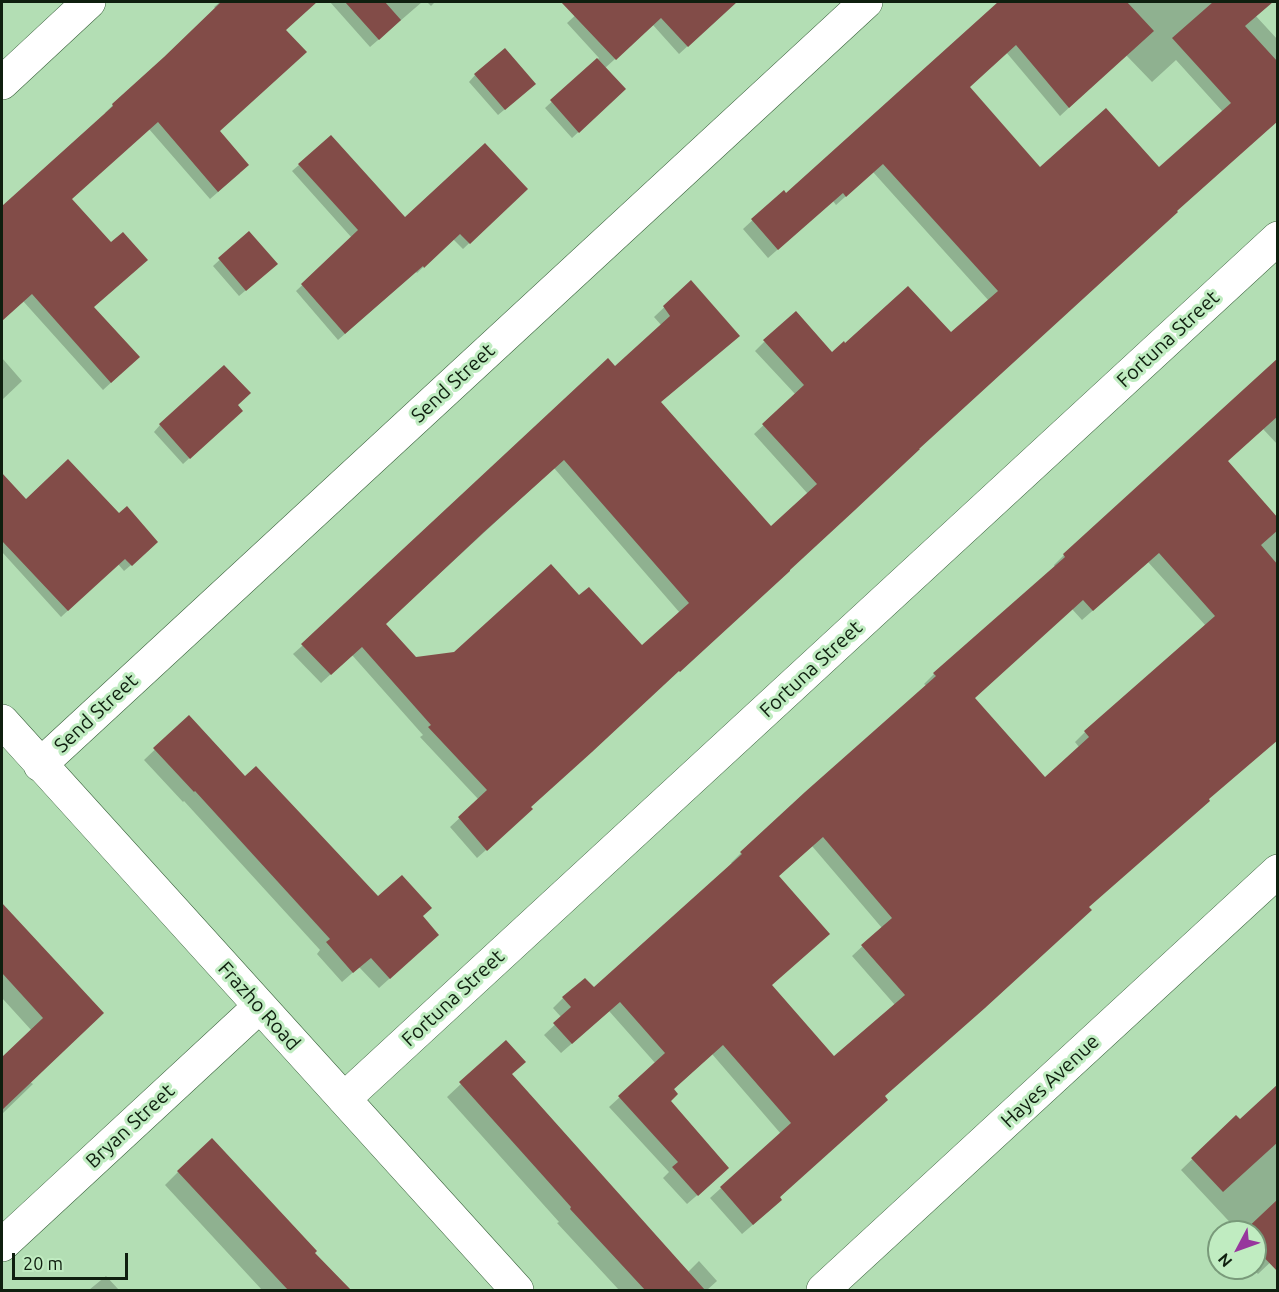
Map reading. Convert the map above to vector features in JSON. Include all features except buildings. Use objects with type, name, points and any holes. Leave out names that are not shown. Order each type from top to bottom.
[{"type":"street","points":[[2,83],[89,2]]},
{"type":"street","name":"Send Street","points":[[40,765],[866,2]]},
{"type":"street","name":"Fortuna Street","points":[[344,1099],[1278,238]]},
{"type":"street","name":"Frazho Road","points":[[2,721],[517,1290]]},
{"type":"street","name":"Hayes Avenue","points":[[823,1290],[1278,871]]},
{"type":"street","name":"Bryan Street","points":[[2,1245],[259,1007]]}]
